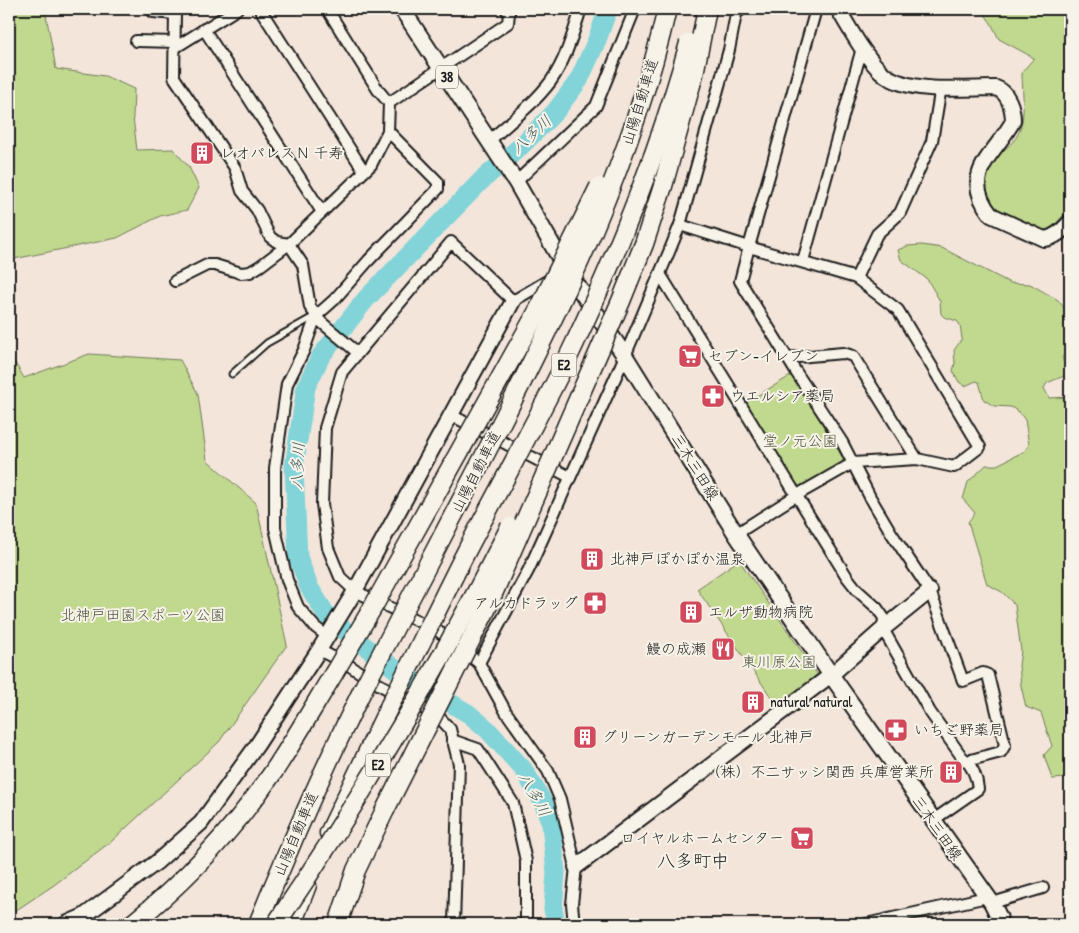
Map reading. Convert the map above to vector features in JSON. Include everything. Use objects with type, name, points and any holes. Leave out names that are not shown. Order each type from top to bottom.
[{"type":"highway","points":[[132,924],[183,880],[216,846],[247,807],[274,770],[373,608],[504,372],[592,203],[637,88],[661,9]]},
{"type":"highway","name":"山陽自動車道","points":[[258,924],[296,830],[363,689],[535,357],[572,279],[599,218],[623,155],[645,89],[667,9]]},
{"type":"highway","name":"山陽自動車道","points":[[292,924],[328,836],[390,705],[467,551],[541,410],[600,290],[649,167],[699,9]]},
{"type":"highway","name":"E2","points":[[276,924],[399,730],[473,601],[593,363],[644,244],[663,186],[694,74],[707,9]]},
{"type":"highway","points":[[338,924],[356,870],[486,610],[593,363]]},
{"type":"main road","name":"三木三田線","points":[[402,9],[515,180],[566,269],[626,356],[736,534],[831,676],[993,906]]},
{"type":"street","points":[[136,41],[176,44],[237,9]]},
{"type":"street","points":[[260,9],[364,171]]},
{"type":"street","points":[[174,280],[207,266],[215,265],[240,274],[250,272],[289,244],[371,165],[388,131],[389,103],[378,90],[326,9]]},
{"type":"street","points":[[389,103],[508,23],[509,13],[506,9]]},
{"type":"street","points":[[490,143],[539,96],[552,80],[566,53],[581,9]]},
{"type":"street","points":[[515,180],[596,106],[636,9]]},
{"type":"street","points":[[479,664],[529,569],[626,356],[680,225],[718,92],[737,9]]},
{"type":"street","points":[[816,9],[740,281],[787,358],[842,442],[870,497],[930,591],[963,681],[983,673],[988,675],[1005,745],[1001,752],[967,761]]},
{"type":"street","points":[[838,9],[862,48],[884,74],[898,83],[916,87],[996,88],[1003,90],[1008,97],[1013,121],[1005,136],[986,160],[978,174],[980,194],[992,215],[1044,239],[1059,234],[1070,222]]},
{"type":"street","points":[[153,12],[176,11],[174,77],[235,168],[242,190],[257,210],[270,237],[277,242],[289,244],[303,265],[310,307],[318,319],[355,351]]},
{"type":"street","points":[[204,29],[322,212]]},
{"type":"street","points":[[803,261],[862,48]]},
{"type":"street","points":[[856,278],[877,234],[900,214],[932,141],[941,88]]},
{"type":"street","points":[[327,636],[315,627],[298,607],[288,580],[275,528],[275,468],[287,384],[318,319],[368,261],[438,190],[438,182],[388,131]]},
{"type":"street","points":[[680,225],[856,278],[898,310],[980,448],[954,467],[917,459],[854,463],[797,495],[736,534]]},
{"type":"street","points":[[513,301],[451,242],[355,351],[342,372],[325,428],[322,504],[328,548],[340,577],[355,591],[438,630],[479,664],[506,712],[548,771],[560,799],[576,867],[572,904],[574,924]]},
{"type":"street","points":[[66,924],[84,916],[157,862],[201,823],[257,745],[355,591],[513,301],[566,269]]},
{"type":"street","points":[[660,274],[846,577],[877,608],[884,618],[883,629],[930,712],[962,757],[967,761],[977,778],[978,789],[932,821]]},
{"type":"street","points":[[787,358],[843,353],[852,356],[917,459]]},
{"type":"street","points":[[451,416],[570,477]]},
{"type":"street","points":[[576,867],[831,676],[883,629],[930,591]]},
{"type":"street","points":[[319,650],[439,717],[450,730],[459,764],[454,924]]},
{"type":"street","points":[[452,740],[478,749],[513,803],[526,861],[526,924]]},
{"type":"street","points":[[866,924],[993,906],[1043,888]]},
{"type":"lane","points":[[232,374],[267,343],[318,319]]},
{"type":"green space","points":[[9,9],[45,9],[56,69],[105,76],[134,89],[133,117],[137,150],[173,149],[189,167],[199,188],[187,210],[160,216],[117,238],[9,260]]},
{"type":"green space","points":[[981,9],[1070,9],[1070,208],[1049,229],[1037,229],[1012,218],[994,205],[986,191],[984,181],[988,168],[1013,141],[1020,129],[1023,113],[1022,72],[1034,58],[999,39]]},
{"type":"green space","points":[[922,245],[942,248],[1010,283],[1030,284],[1058,300],[1065,309],[1070,311],[1070,349],[1062,358],[1067,369],[1064,376],[1047,383],[1044,388],[1049,398],[1070,397],[1070,789],[1066,778],[1052,779],[1044,755],[1052,746],[1041,713],[1026,707],[1021,686],[1019,665],[1021,651],[1015,605],[1002,592],[987,584],[968,522],[975,513],[963,499],[968,482],[986,465],[997,465],[1025,451],[1029,445],[1025,420],[1019,412],[1011,407],[994,406],[984,400],[979,382],[976,381],[965,386],[959,382],[953,371],[955,363],[954,350],[962,339],[960,325],[957,321],[944,317],[941,314],[940,301],[927,279],[901,260],[898,250],[907,246]]},
{"type":"green space","name":"北神戸田園スポーツ公園","points":[[9,353],[24,378],[89,354],[180,360],[198,394],[207,460],[256,503],[287,645],[219,742],[113,840],[54,885],[9,915]]},
{"type":"green space","name":"堂ノ元公園","points":[[792,375],[843,458],[842,465],[802,488],[796,486],[745,403]]},
{"type":"green space","name":"東川原公園","points":[[739,560],[820,678],[778,707],[697,589]]},
{"type":"waterway","name":"八多川","points":[[556,924],[553,909],[556,873],[551,824],[543,802],[523,769],[487,729],[469,714],[402,674],[350,635],[326,614],[309,587],[298,557],[294,467],[306,387],[321,356],[366,299],[481,181],[521,146],[555,112],[579,80],[597,40],[608,9]]},
{"type":"place","name":"レオパレスＮ 千寿","points":[[202,153]]},
{"type":"place","name":"セブン-イレブン","points":[[690,356]]},
{"type":"place","name":"ウエルシア薬局","points":[[713,396]]},
{"type":"place","name":"北神戸ぽかぽか温泉","points":[[592,559]]},
{"type":"place","name":"アルカドラッグ","points":[[595,603]]},
{"type":"place","name":"エルザ動物病院","points":[[691,612]]},
{"type":"place","name":"鰻の成瀬","points":[[723,649]]},
{"type":"place","name":"natural natural","points":[[753,702]]},
{"type":"place","name":"いちご野薬局","points":[[896,730]]},
{"type":"place","name":"グリーンガーデンモール 北神戸","points":[[585,737]]},
{"type":"place","name":"（株）不二サッシ関西 兵庫営業所","points":[[951,772]]},
{"type":"place","name":"ロイヤルホームセンター","points":[[802,838]]},
{"type":"district","name":"八多町中","points":[[693,861]]}]
